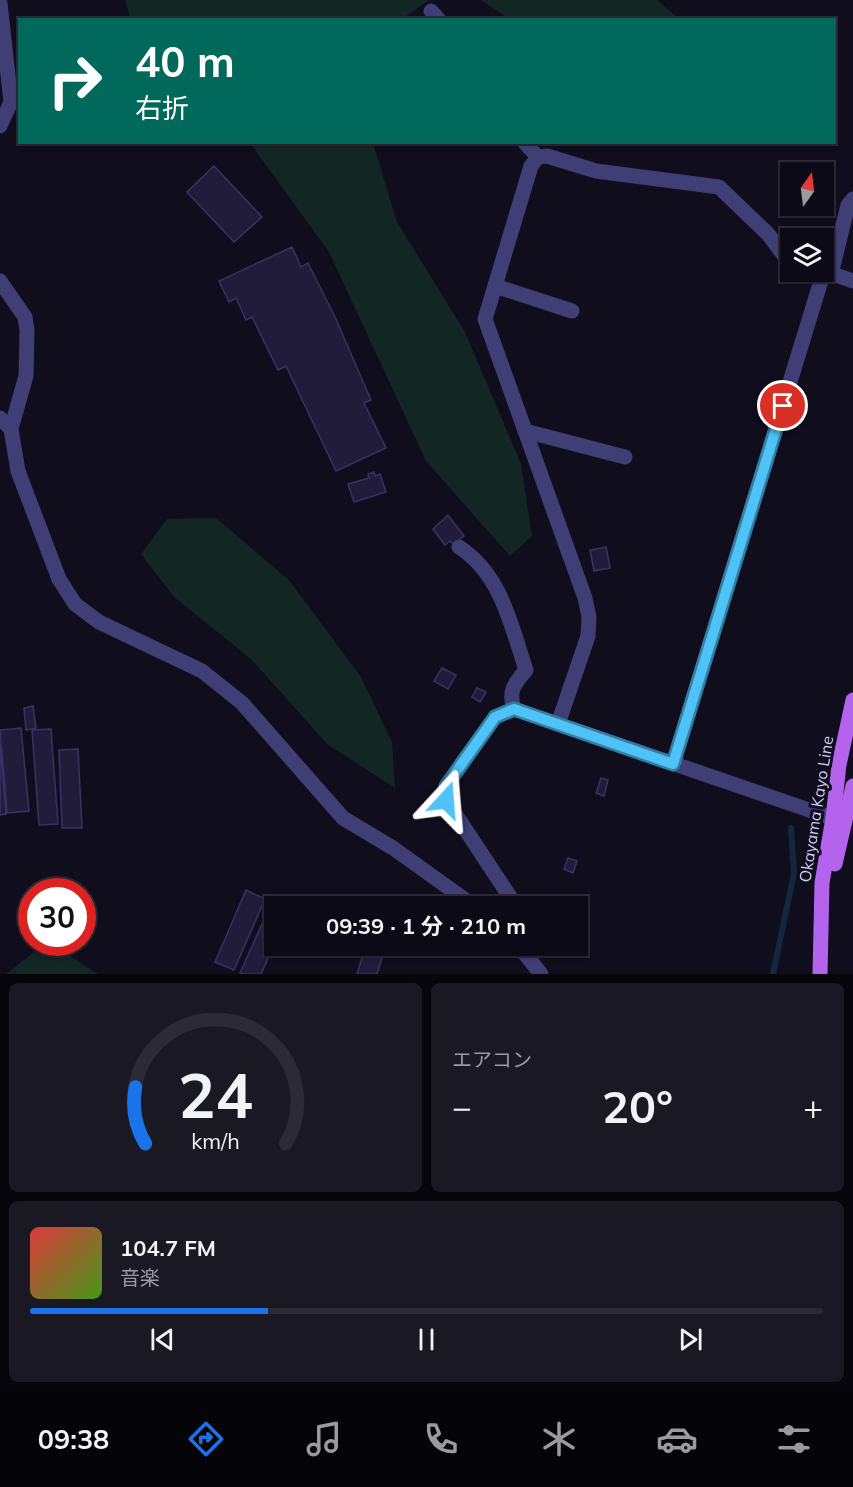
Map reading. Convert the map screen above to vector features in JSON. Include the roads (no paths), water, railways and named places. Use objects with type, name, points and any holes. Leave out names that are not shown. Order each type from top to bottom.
[{"type":"main road","name":"Okayama Kayo Line","points":[[820,974],[820,925],[839,820],[839,765],[853,700]]},
{"type":"main road","name":"Okayama Kayo Line","points":[[839,820],[853,786]]},
{"type":"street","points":[[0,3],[11,102],[0,126]]},
{"type":"street","points":[[526,144],[538,157]]},
{"type":"street","points":[[558,724],[588,636],[589,617],[585,598],[485,319],[531,166],[538,157],[547,156],[596,171],[719,187],[768,234],[780,250]]},
{"type":"street","points":[[834,248],[848,205],[853,199]]},
{"type":"street","points":[[834,274],[853,280]]},
{"type":"street","points":[[0,281],[25,317],[27,330],[26,376],[5,424],[18,471],[59,579],[75,604],[99,622],[202,671],[243,703],[343,818],[393,848],[460,896]]},
{"type":"street","points":[[673,764],[823,282]]},
{"type":"street","points":[[495,286],[572,311]]},
{"type":"street","points":[[525,431],[625,457]]},
{"type":"street","points":[[459,547],[474,556],[502,598],[512,621],[526,670],[512,687],[510,698],[514,709]]},
{"type":"street","points":[[509,896],[446,800],[446,786],[495,717],[514,709],[839,820]]},
{"type":"street","points":[[527,956],[538,969]]},
{"type":"waterway","points":[[773,974],[794,873],[791,828]]}]
